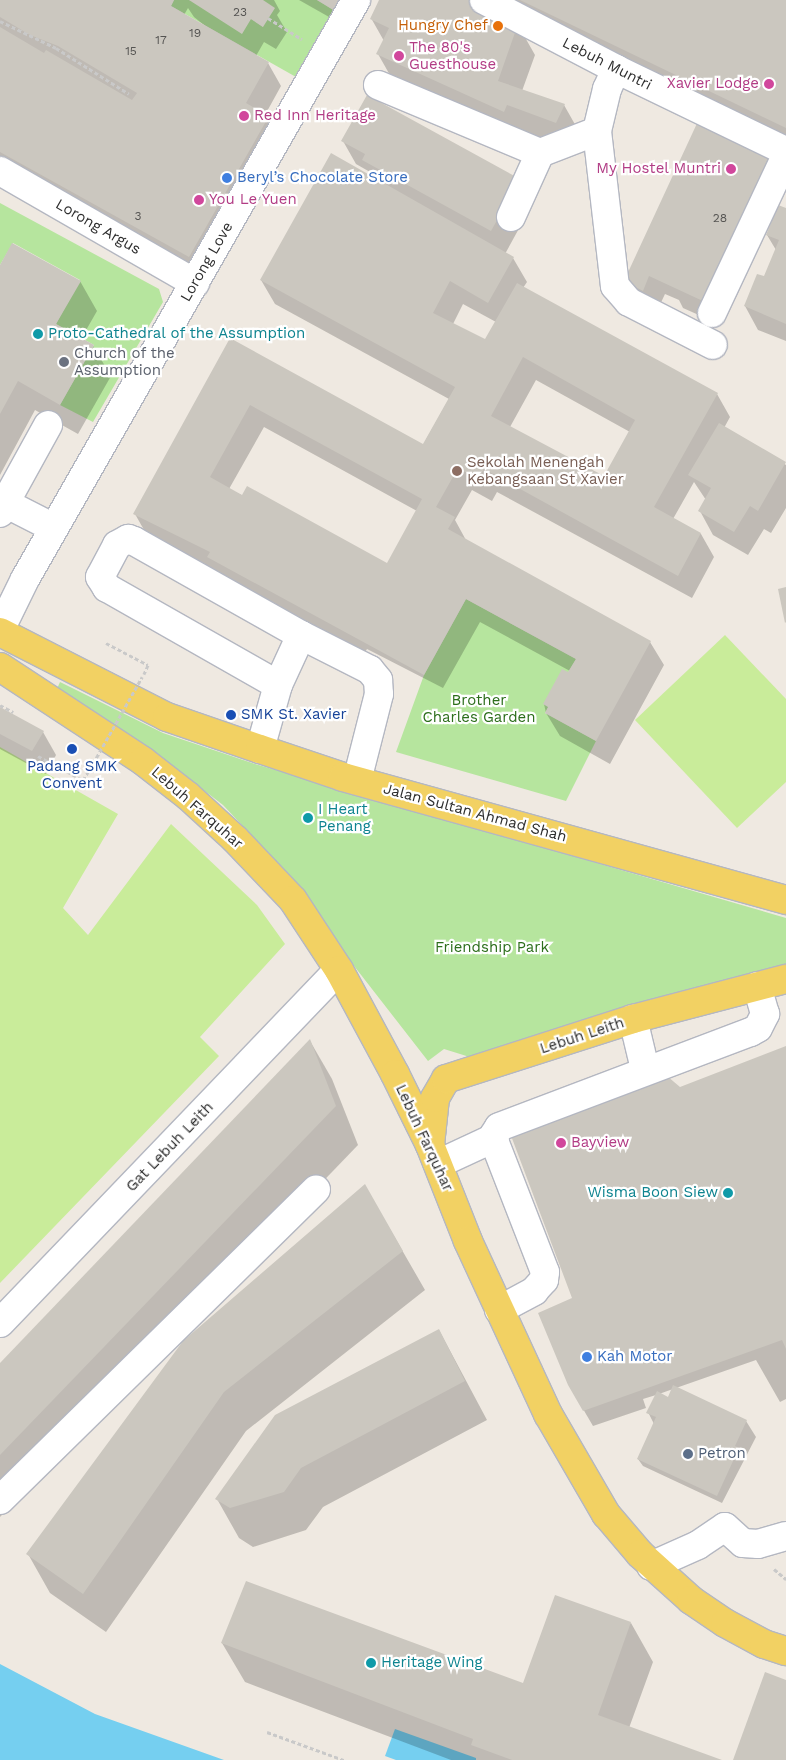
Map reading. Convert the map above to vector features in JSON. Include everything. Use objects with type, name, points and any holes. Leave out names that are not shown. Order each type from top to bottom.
[{"type":"main road","name":"Jalan Sultan Ahmad Shah","points":[[0,631],[167,717],[260,749],[357,780],[785,900]]},
{"type":"main road","name":"Lebuh Farquhar","points":[[0,667],[136,756],[188,796],[235,839],[292,900],[340,970],[434,1154],[498,1310],[548,1414],[606,1514],[651,1566],[691,1600],[725,1623],[786,1651]]},
{"type":"main road","name":"Lebuh Leith","points":[[434,1154],[435,1098],[446,1080],[633,1019],[786,979]]},
{"type":"street","name":"Lorong Love","points":[[0,631],[54,528],[356,0]]},
{"type":"street","name":"Lebuh Muntri","points":[[484,0],[616,69],[786,151]]},
{"type":"street","points":[[616,69],[607,89],[597,131],[616,286],[629,302],[713,345]]},
{"type":"street","points":[[378,85],[540,153],[597,131]]},
{"type":"street","points":[[511,216],[540,153]]},
{"type":"street","points":[[712,313],[786,156]]},
{"type":"street","name":"Lorong Argus","points":[[0,171],[195,283]]},
{"type":"street","points":[[48,425],[2,505],[54,528]]},
{"type":"street","points":[[278,685],[102,584],[102,571],[117,545],[128,539],[301,635],[370,670],[378,680],[379,694],[357,780]]},
{"type":"street","points":[[260,749],[278,685],[301,635]]},
{"type":"street","name":"Gat Lebuh Leith","points":[[0,1323],[340,970]]},
{"type":"street","points":[[498,1310],[534,1291],[544,1280],[545,1272],[494,1138],[499,1127],[645,1069],[758,1028],[765,1014],[757,986]]},
{"type":"street","points":[[633,1019],[645,1069]]},
{"type":"street","points":[[434,1154],[494,1138]]},
{"type":"street","points":[[0,1500],[316,1189]]},
{"type":"street","points":[[651,1566],[698,1545],[725,1527],[743,1543],[758,1544],[786,1536]]},
{"type":"path","points":[[268,18],[326,54]]},
{"type":"path","points":[[0,21],[56,48],[129,94]]},
{"type":"path","points":[[38,756],[83,780],[148,666],[106,643]]},
{"type":"path","points":[[267,1732],[344,1760]]},
{"type":"green space","points":[[174,0],[189,0],[251,19],[263,27],[263,0],[317,0],[335,11],[296,77],[171,6]]},
{"type":"green space","points":[[0,203],[159,289],[163,302],[93,422],[60,405],[94,345],[56,324],[80,280],[13,243],[0,265]]},
{"type":"green space","name":"Brother Charles Garden","points":[[466,599],[576,659],[545,713],[596,741],[566,801],[396,752],[424,675]]},
{"type":"green space","points":[[725,635],[786,699],[786,782],[737,828],[635,720]]},
{"type":"green space","name":"Friendship Park","points":[[60,682],[163,733],[255,764],[786,918],[786,982],[489,1063],[444,1049],[428,1061],[351,962],[301,888],[223,805],[149,748],[56,691]]},
{"type":"green space","points":[[0,747],[118,814],[63,908],[88,935],[171,824],[257,905],[285,944],[200,1037],[219,1056],[0,1283]]},
{"type":"water","points":[[0,1664],[95,1714],[224,1760],[0,1760]]},
{"type":"water","points":[[395,1729],[476,1758],[476,1760],[396,1760],[385,1756]]},
{"type":"building","points":[[0,0],[174,0],[171,6],[269,62],[246,103],[269,116],[189,257],[0,152],[0,27],[44,53],[46,50],[132,100],[137,93],[58,46],[30,35],[0,17]]},
{"type":"building","points":[[189,0],[263,0],[275,8],[263,27],[251,19],[242,34]]},
{"type":"building","points":[[317,0],[342,0],[335,11]]},
{"type":"building","points":[[379,0],[472,0],[518,24],[498,81],[565,104],[556,123],[507,105],[504,112],[376,54],[389,28],[370,19]]},
{"type":"building","points":[[520,0],[786,0],[786,128]]},
{"type":"building","points":[[367,95],[520,179],[491,231],[362,160],[365,154],[341,141]]},
{"type":"building","points":[[699,119],[770,154],[705,302],[649,276],[643,291],[624,281]]},
{"type":"building","points":[[331,153],[514,257],[488,303],[450,281],[433,313],[485,339],[517,283],[718,393],[654,507],[701,533],[678,576],[484,469],[478,479],[458,468],[436,507],[455,517],[448,529],[651,641],[596,741],[545,713],[548,707],[543,704],[562,669],[568,672],[576,659],[466,599],[424,675],[207,557],[210,552],[133,514],[230,338],[423,444],[455,387],[260,280]],"holes":[[[523,357],[635,420],[604,476],[491,416]],[[250,405],[422,499],[387,563],[247,486],[242,495],[210,477]]]},
{"type":"building","points":[[778,205],[786,208],[786,324],[744,306],[757,274],[764,276],[779,240],[766,235]]},
{"type":"building","name":"Proto-Cathedral of the Assumption","points":[[12,243],[81,281],[56,324],[94,345],[60,405],[18,381],[0,414],[0,265]]},
{"type":"building","points":[[719,423],[786,462],[758,511],[750,506],[734,532],[698,511],[711,488],[688,475]]},
{"type":"building","points":[[786,587],[786,622],[785,623],[778,589]]},
{"type":"building","points":[[0,707],[44,731],[32,751],[0,734]]},
{"type":"building","points":[[310,1039],[336,1106],[0,1455],[0,1363]]},
{"type":"building","points":[[786,1046],[786,1349],[782,1340],[583,1411],[568,1385],[538,1313],[572,1298],[510,1133],[667,1076],[680,1087]]},
{"type":"building","points":[[365,1184],[403,1251],[224,1392],[83,1594],[26,1554],[183,1341]]},
{"type":"building","points":[[439,1329],[465,1381],[301,1468],[284,1492],[230,1508],[215,1499],[275,1415]]},
{"type":"building","name":"Petron","points":[[673,1385],[747,1420],[735,1446],[739,1448],[717,1496],[637,1459],[656,1417],[646,1413],[657,1391],[668,1397]]},
{"type":"building","name":"Heritage Wing","points":[[246,1581],[523,1683],[555,1595],[631,1622],[598,1715],[722,1760],[512,1760],[471,1745],[473,1739],[221,1643]]},
{"type":"building","points":[[765,1672],[786,1680],[786,1760],[733,1760]]},
{"type":"place","name":"Hungry Chef","points":[[498,26]]},
{"type":"place","name":"The 80's Guesthouse","points":[[399,56]]},
{"type":"place","name":"Xavier Lodge","points":[[769,84]]},
{"type":"place","name":"Red Inn Heritage","points":[[244,116]]},
{"type":"place","name":"My Hostel Muntri","points":[[731,169]]},
{"type":"place","name":"Beryl’s Chocolate Store","points":[[227,178]]},
{"type":"place","name":"You Le Yuen","points":[[199,200]]},
{"type":"place","name":"Proto-Cathedral of the Assumption","points":[[38,334]]},
{"type":"place","name":"Church of the Assumption","points":[[64,362]]},
{"type":"place","name":"Sekolah Menengah Kebangsaan St Xavier","points":[[457,471]]},
{"type":"place","name":"SMK St. Xavier","points":[[231,715]]},
{"type":"place","name":"Padang SMK Convent","points":[[72,749]]},
{"type":"place","name":"I Heart Penang","points":[[308,818]]},
{"type":"place","name":"Bayview","points":[[561,1143]]},
{"type":"place","name":"Wisma Boon Siew","points":[[728,1193]]},
{"type":"place","name":"Kah Motor","points":[[587,1357]]},
{"type":"place","name":"Petron","points":[[688,1454]]},
{"type":"place","name":"Heritage Wing","points":[[371,1663]]}]
